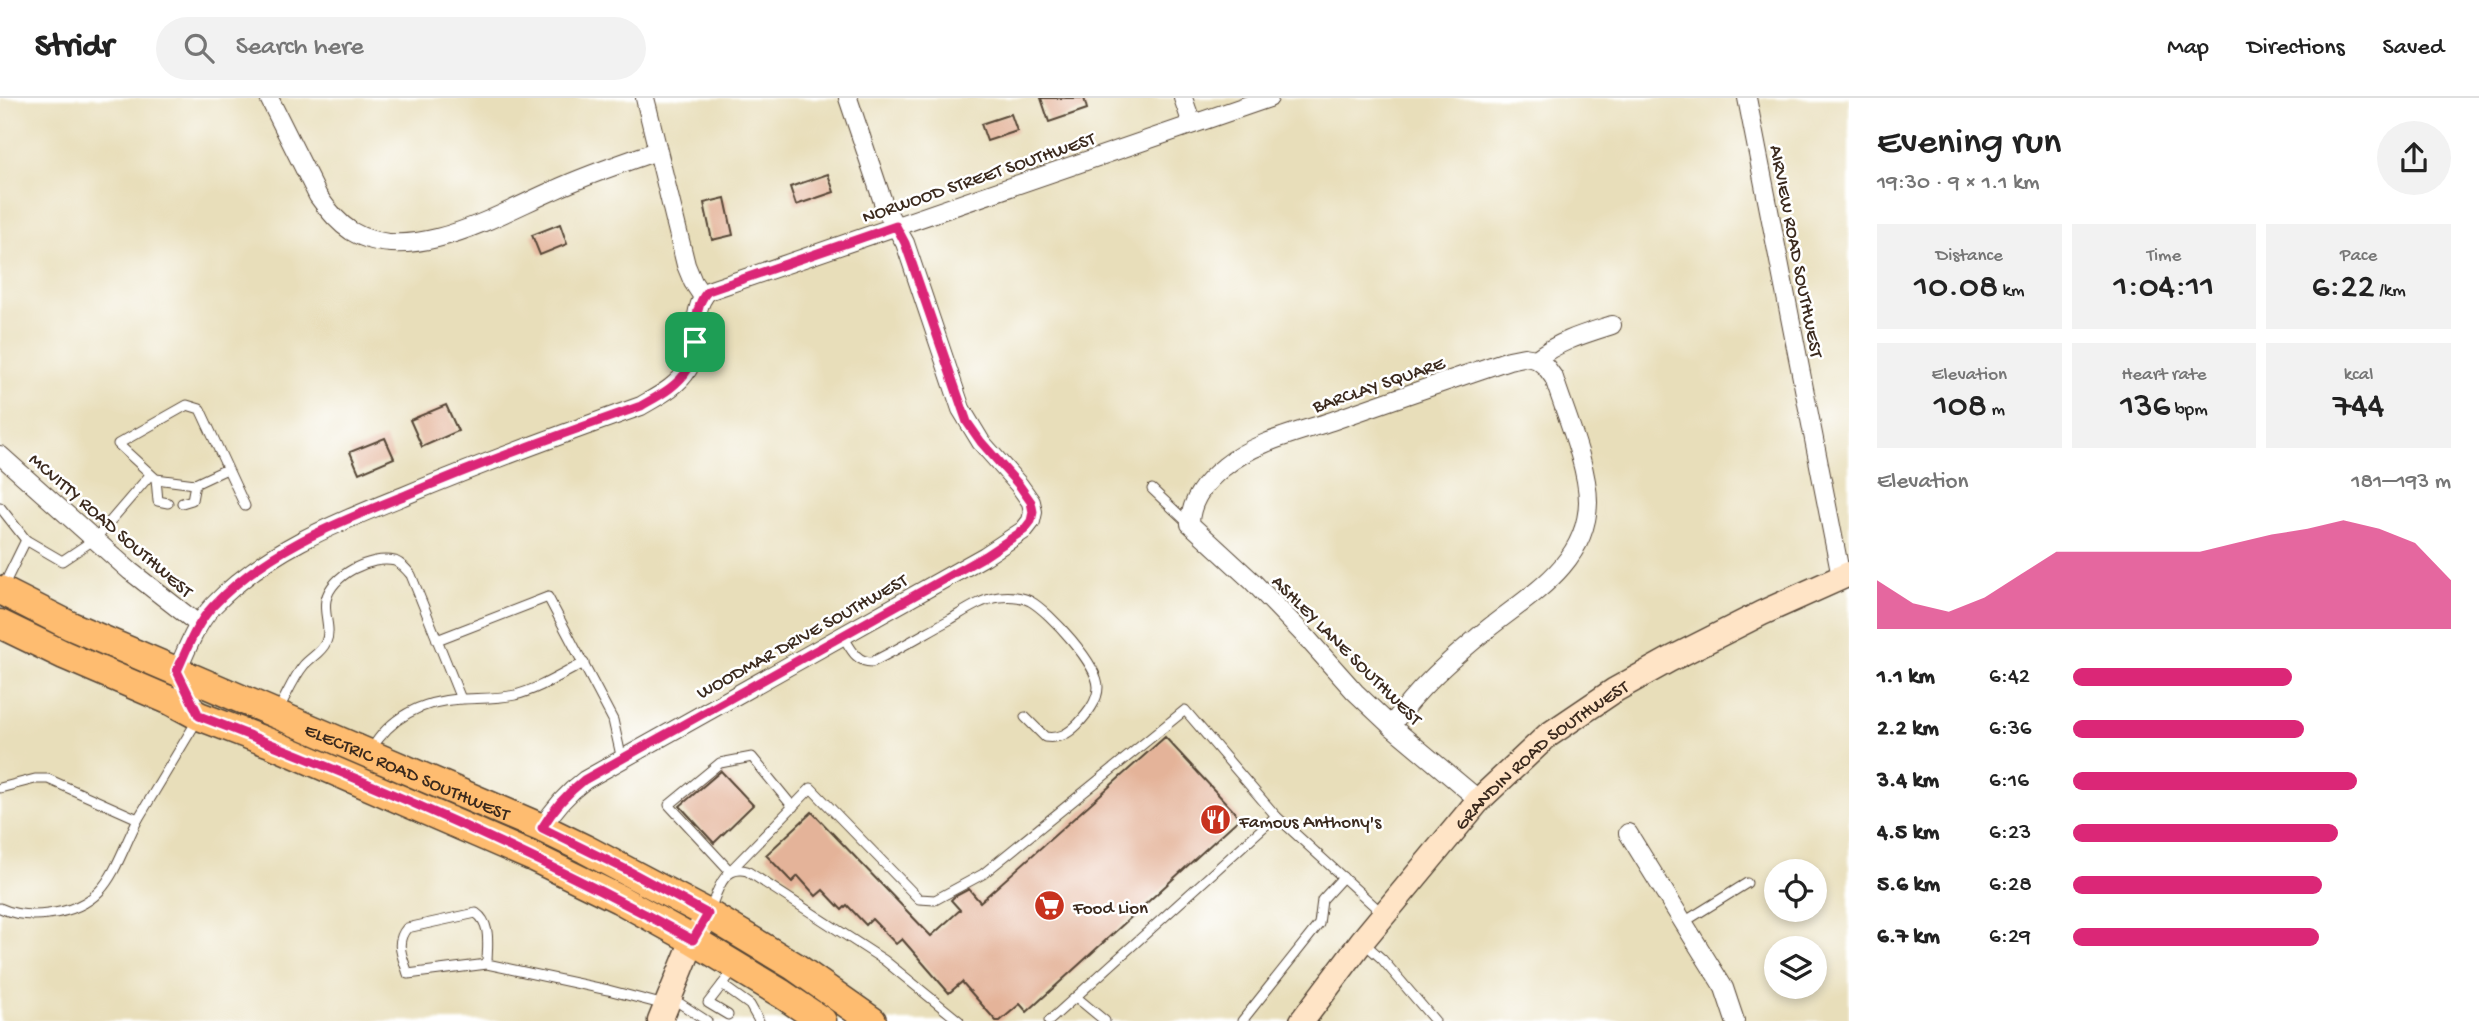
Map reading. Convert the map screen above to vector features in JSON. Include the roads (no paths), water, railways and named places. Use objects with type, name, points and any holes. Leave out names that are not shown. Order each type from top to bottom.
[{"type":"main road","name":"ELECTRIC ROAD SOUTHWEST","points":[[1,590],[71,626],[542,828],[627,870],[708,914],[793,966],[872,1021]]},
{"type":"main road","name":"ELECTRIC ROAD SOUTHWEST","points":[[0,624],[199,716],[270,743],[535,858],[619,899],[693,940],[729,975],[807,1014]]},
{"type":"street","points":[[269,98],[318,196],[328,209],[351,231],[387,242],[415,241],[461,231],[582,177],[657,150]]},
{"type":"street","points":[[199,716],[177,671],[198,624],[237,582],[277,554],[327,527],[477,465],[641,406],[678,382],[692,361],[698,306],[703,297],[686,265],[645,98]]},
{"type":"street","points":[[848,98],[885,208],[896,226]]},
{"type":"street","points":[[1184,98],[1192,124]]},
{"type":"street","name":"NORWOOD STREET SOUTHWEST","points":[[703,297],[713,289],[1269,98]]},
{"type":"street","name":"AIRVIEW ROAD SOUTHWEST","points":[[1747,98],[1845,575]]},
{"type":"street","name":"WOODMAR DRIVE SOUTHWEST","points":[[542,828],[553,809],[568,792],[584,780],[985,556],[1024,530],[1031,521],[1031,502],[981,442],[961,409],[905,243],[896,226]]},
{"type":"street","name":"BARCLAY SQUARE","points":[[1190,524],[1194,501],[1205,484],[1225,466],[1264,444],[1509,360],[1524,357],[1536,359],[1567,339],[1612,325]]},
{"type":"street","points":[[1391,726],[1423,685],[1556,575],[1579,541],[1588,502],[1586,484],[1553,378],[1546,367],[1536,359]]},
{"type":"street","name":"MCVITTY ROAD SOUTHWEST","points":[[0,454],[95,540],[164,599],[198,624]]},
{"type":"street","name":"ASHLEY LANE SOUTHWEST","points":[[1190,524],[1253,582],[1355,692],[1479,800]]},
{"type":"street","name":"GRANDIN ROAD SOUTHWEST","points":[[1302,1021],[1362,941],[1479,800],[1547,736],[1615,690],[1750,618],[1845,575]]},
{"type":"street","points":[[1629,833],[1724,988],[1735,1021]]},
{"type":"street","points":[[665,1007],[693,940],[708,914]]},
{"type":"lane","points":[[227,470],[195,484],[153,477],[118,444],[187,405],[200,409],[245,506]]},
{"type":"lane","points":[[0,507],[26,540],[62,561],[95,540],[153,477]]},
{"type":"lane","points":[[153,477],[158,501],[168,503]]},
{"type":"lane","points":[[182,503],[192,500],[195,484]]},
{"type":"lane","points":[[1152,489],[1190,524]]},
{"type":"lane","points":[[1,590],[26,540]]},
{"type":"lane","points":[[276,713],[302,667],[323,648],[327,640],[326,600],[336,580],[346,572],[387,560],[404,566],[411,575],[461,699]]},
{"type":"lane","points":[[843,636],[857,658],[872,662],[980,602],[1008,596],[1032,602],[1088,659],[1098,688],[1094,703],[1086,715],[1070,732],[1060,737],[1045,737],[1025,717]]},
{"type":"lane","points":[[438,640],[548,597],[613,720],[622,760]]},
{"type":"lane","points":[[369,753],[389,726],[419,706],[461,699],[514,695],[533,689],[584,663]]},
{"type":"lane","points":[[708,914],[724,878],[811,788],[919,899],[935,901],[983,874],[1185,710],[1276,816],[1384,915]]},
{"type":"lane","points":[[0,908],[19,914],[37,915],[64,912],[93,899],[109,879],[138,819],[199,716]]},
{"type":"lane","points":[[730,871],[669,805],[720,763],[752,757],[793,807]]},
{"type":"lane","points":[[0,788],[35,779],[48,779],[138,819]]},
{"type":"lane","points":[[1049,1021],[1276,816]]},
{"type":"lane","points":[[730,871],[740,869],[747,872],[851,937],[892,966],[959,1021]]},
{"type":"lane","points":[[1242,1021],[1318,923],[1322,900],[1343,877]]},
{"type":"lane","points":[[1684,922],[1747,883]]},
{"type":"lane","points":[[487,964],[487,926],[483,918],[476,913],[407,928],[400,936],[399,946],[408,974],[487,964],[608,990],[703,1018],[708,1003],[729,975],[760,1021]]},
{"type":"lane","points":[[1362,941],[1382,959],[1435,1021]]},
{"type":"lane","points":[[1076,997],[1105,1021]]},
{"type":"lane","points":[[708,1003],[728,1016]]},
{"type":"place","name":"Famous Anthony's","points":[[1216,820]]},
{"type":"place","name":"Food Lion","points":[[1050,906]]}]
